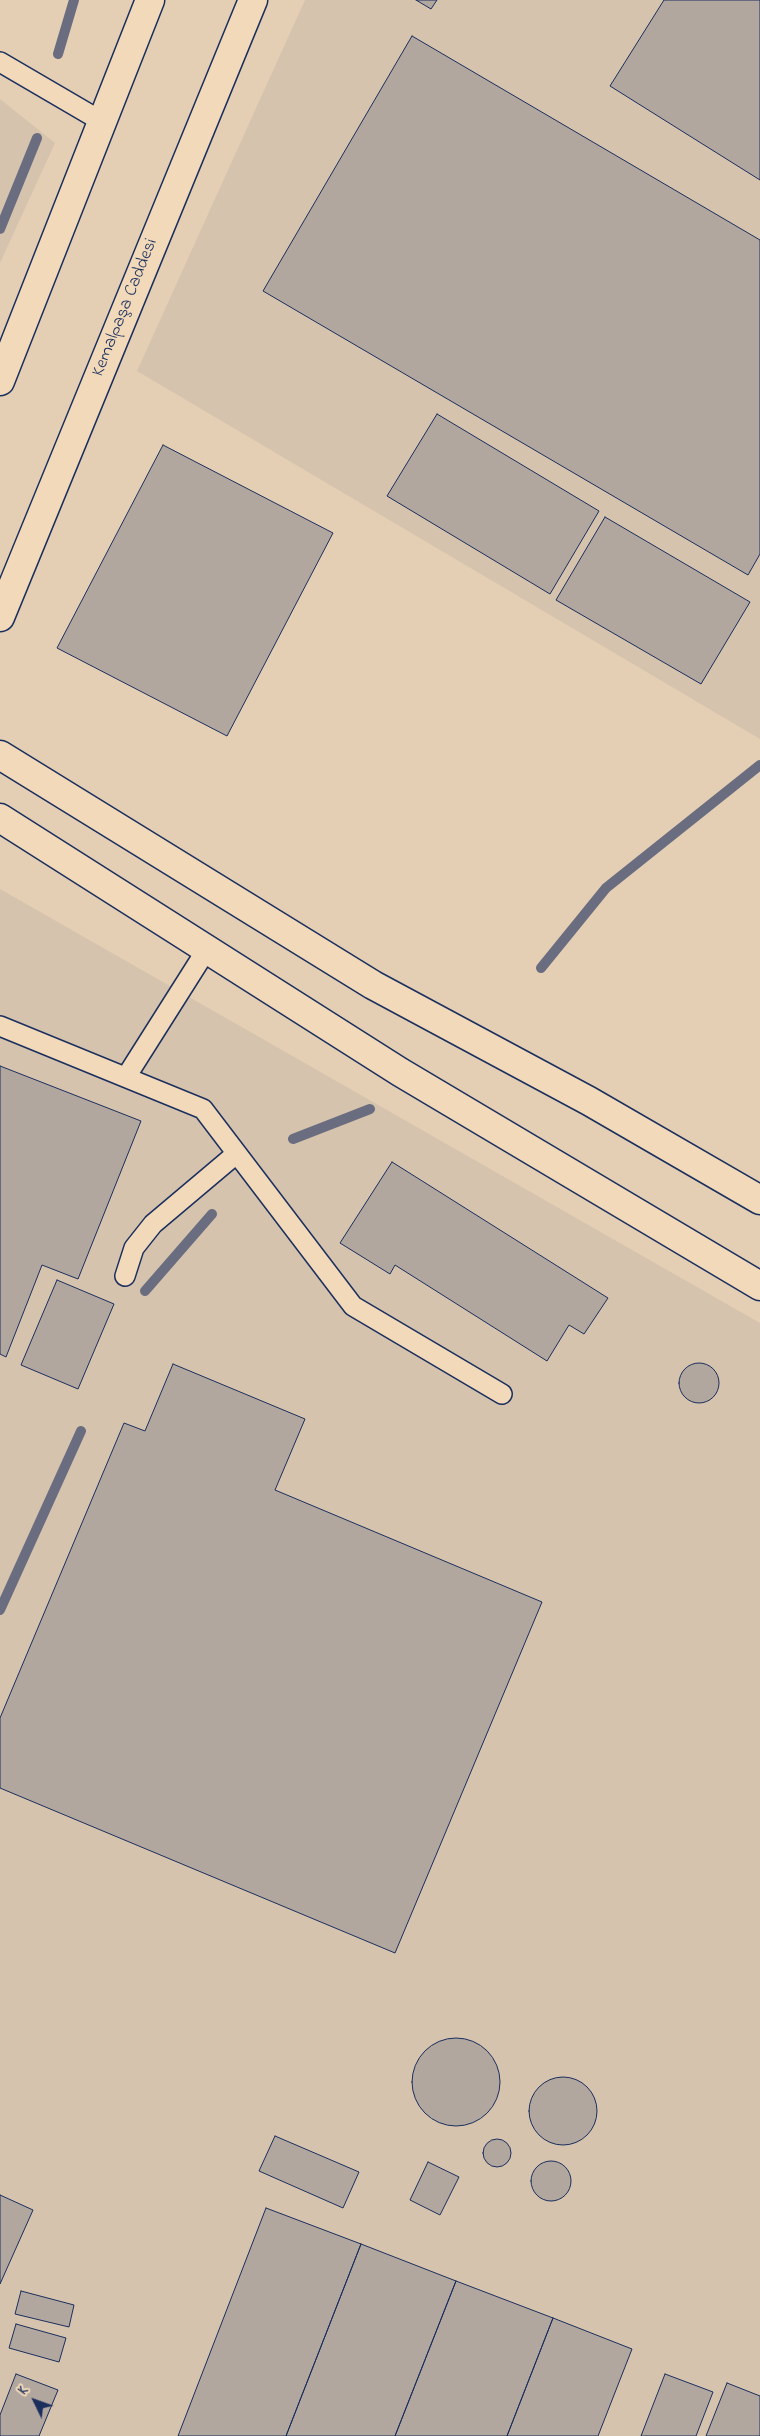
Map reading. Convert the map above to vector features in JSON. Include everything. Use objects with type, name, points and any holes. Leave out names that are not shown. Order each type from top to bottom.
[{"type":"street","points":[[0,381],[150,0]]},
{"type":"street","name":"Kemalpaşa Caddesi","points":[[0,617],[253,0]]},
{"type":"street","points":[[0,755],[373,985],[589,1101],[760,1200]]},
{"type":"street","points":[[0,818],[400,1072],[760,1286]]},
{"type":"lane","points":[[0,62],[101,121]]},
{"type":"lane","points":[[126,1077],[207,949]]},
{"type":"lane","points":[[0,1026],[203,1109],[352,1306],[502,1394]]},
{"type":"lane","points":[[125,1276],[134,1248],[153,1224],[236,1154]]},
{"type":"shaded area","points":[[305,0],[760,0],[760,739],[137,371]]},
{"type":"shaded area","points":[[0,99],[55,143],[0,263]]},
{"type":"shaded area","points":[[0,889],[760,1323],[760,2436],[0,2436]]},
{"type":"building","points":[[416,0],[437,0],[431,9]]},
{"type":"building","points":[[664,0],[760,0],[760,180],[610,86]]},
{"type":"building","points":[[412,36],[760,240],[760,554],[748,575],[263,291]]},
{"type":"building","points":[[437,414],[599,511],[550,594],[387,496]]},
{"type":"building","points":[[163,445],[333,533],[227,736],[57,648]]},
{"type":"building","points":[[605,517],[750,602],[701,684],[556,600]]},
{"type":"building","points":[[0,1066],[141,1121],[78,1279],[42,1265],[6,1357],[0,1354]]},
{"type":"building","points":[[392,1162],[608,1298],[584,1334],[569,1325],[547,1361],[395,1265],[390,1274],[340,1243]]},
{"type":"building","points":[[57,1280],[114,1304],[78,1389],[21,1365]]},
{"type":"building","points":[[703,1363],[710,1366],[716,1372],[719,1383],[718,1391],[710,1400],[703,1403],[695,1403],[688,1400],[680,1391],[679,1379],[682,1372],[691,1364]]},
{"type":"building","points":[[173,1364],[305,1419],[275,1490],[542,1602],[395,1953],[0,1788],[0,1718],[124,1423],[145,1431]]},
{"type":"building","points":[[456,2038],[473,2042],[487,2051],[496,2065],[500,2082],[496,2099],[487,2113],[473,2122],[456,2126],[439,2122],[425,2113],[416,2099],[412,2082],[416,2065],[425,2051],[439,2042]]},
{"type":"building","points":[[570,2077],[582,2083],[591,2092],[597,2104],[595,2124],[587,2135],[570,2145],[556,2145],[539,2135],[531,2124],[529,2104],[539,2087],[550,2079]]},
{"type":"building","points":[[275,2136],[359,2172],[343,2208],[259,2171]]},
{"type":"building","points":[[497,2139],[507,2143],[511,2153],[507,2163],[497,2167],[487,2163],[483,2153],[487,2143]]},
{"type":"building","points":[[555,2161],[562,2164],[568,2170],[571,2181],[570,2189],[562,2198],[555,2201],[547,2201],[540,2198],[532,2189],[531,2177],[534,2170],[543,2162]]},
{"type":"building","points":[[428,2162],[459,2177],[440,2215],[410,2200]]},
{"type":"building","points":[[0,2195],[33,2210],[0,2284]]},
{"type":"building","points":[[266,2208],[361,2244],[286,2436],[178,2436]]},
{"type":"building","points":[[361,2244],[456,2281],[395,2436],[286,2436]]},
{"type":"building","points":[[456,2281],[553,2318],[507,2436],[395,2436]]},
{"type":"building","points":[[21,2291],[74,2305],[69,2327],[15,2314]]},
{"type":"building","points":[[553,2318],[632,2349],[598,2436],[507,2436]]},
{"type":"building","points":[[16,2324],[66,2338],[59,2362],[9,2348]]},
{"type":"building","points":[[16,2374],[58,2390],[39,2436],[0,2436],[0,2415]]},
{"type":"building","points":[[665,2374],[713,2392],[696,2436],[641,2436]]},
{"type":"building","points":[[727,2383],[760,2396],[760,2436],[706,2436]]},
{"type":"waterway","points":[[58,54],[74,0]]},
{"type":"waterway","points":[[0,229],[37,138]]},
{"type":"waterway","points":[[541,968],[606,888],[760,765]]},
{"type":"waterway","points":[[293,1139],[370,1109]]},
{"type":"waterway","points":[[145,1291],[212,1214]]},
{"type":"waterway","points":[[0,1610],[81,1431]]}]
